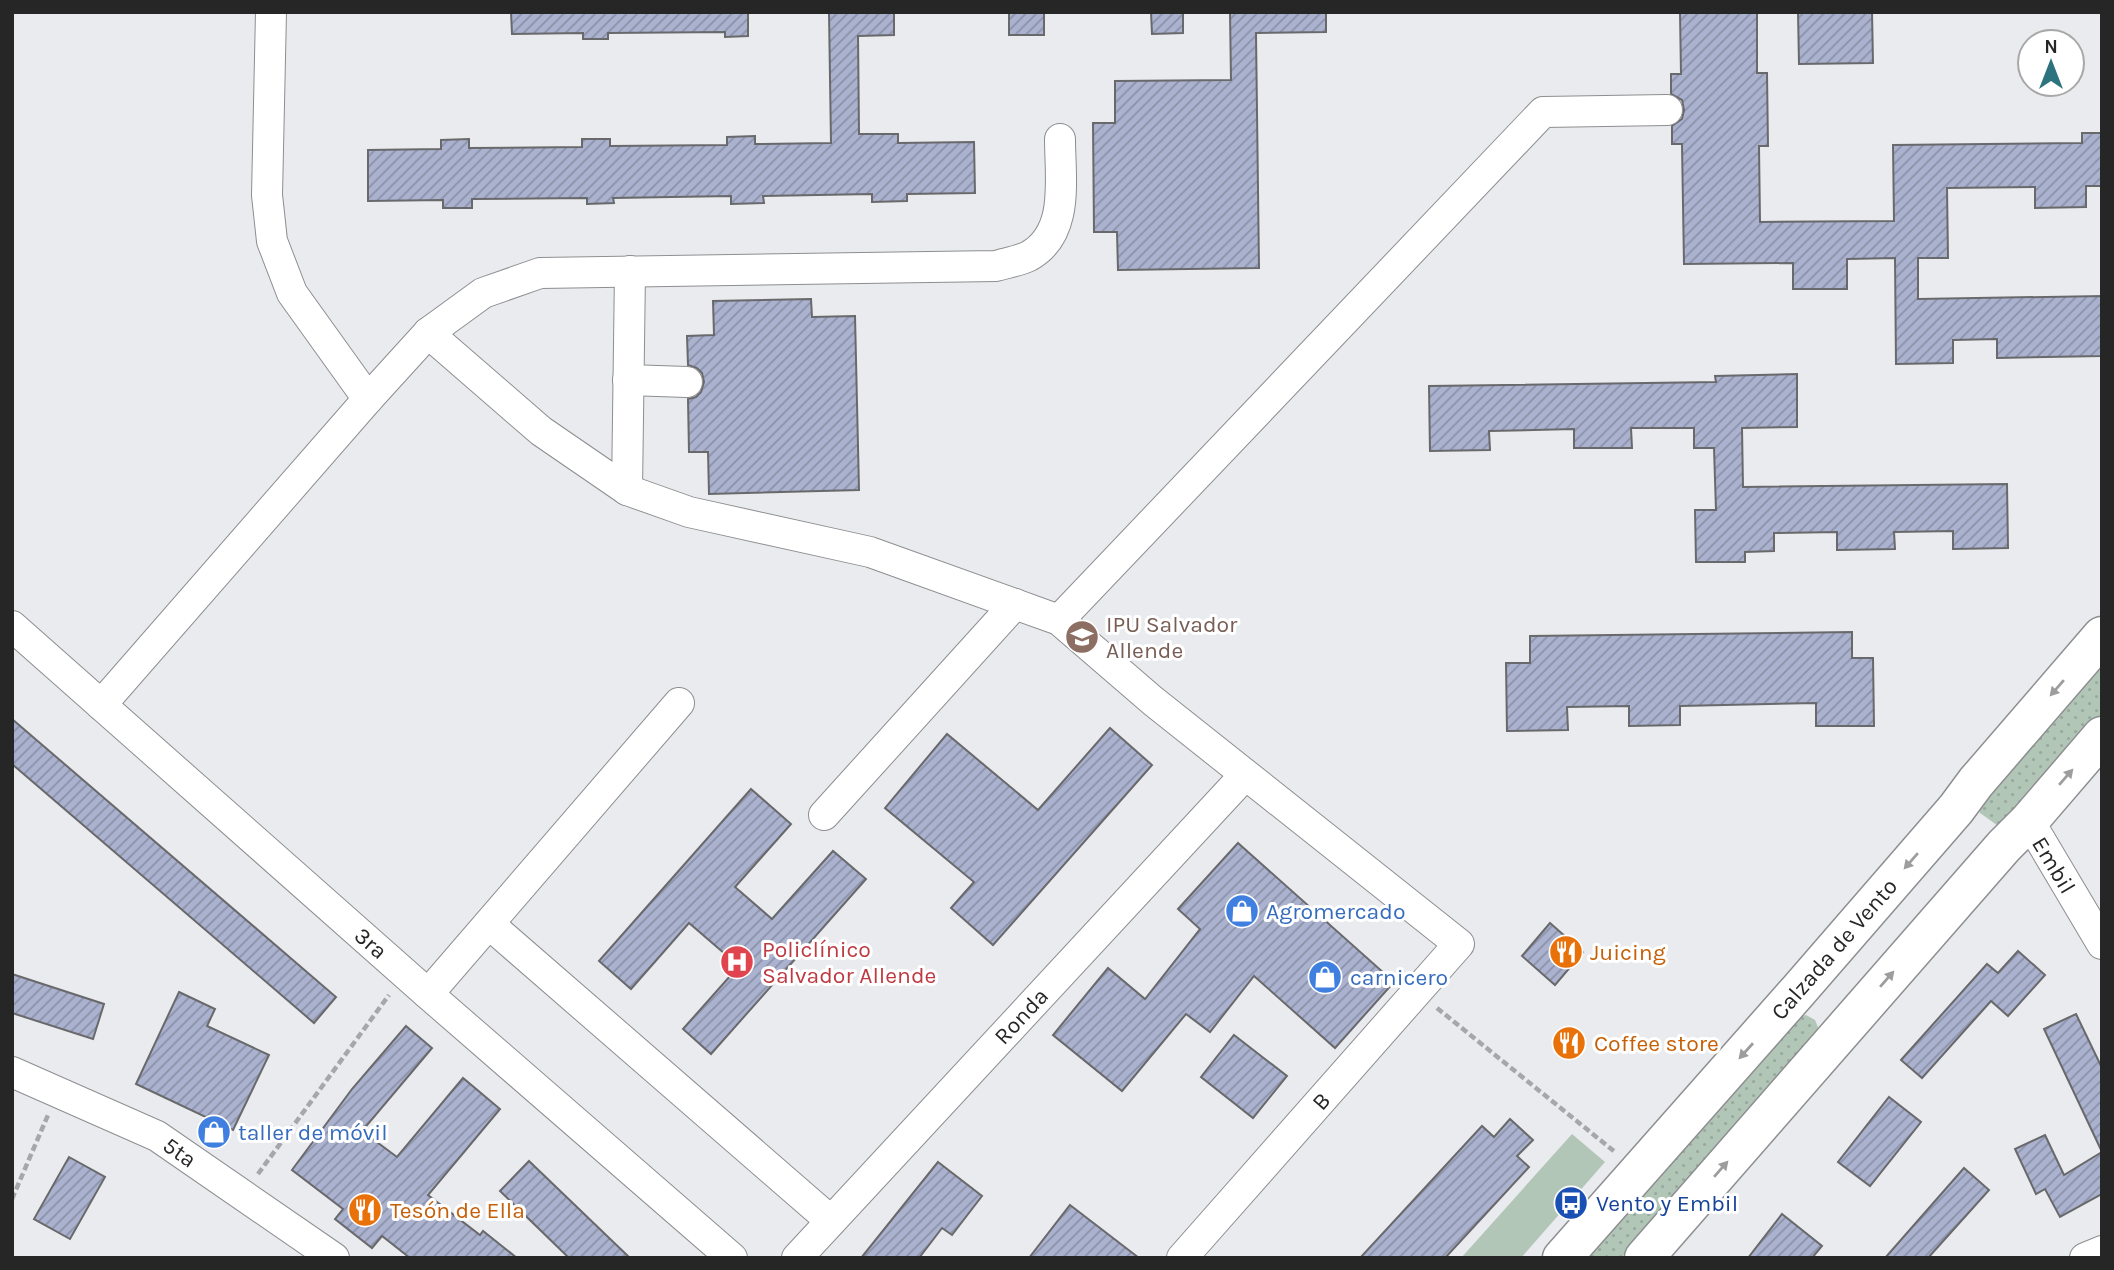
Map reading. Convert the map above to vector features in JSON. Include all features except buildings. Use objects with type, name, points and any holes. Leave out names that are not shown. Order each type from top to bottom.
[{"type":"main road","name":"Calzada de Vento","points":[[1562,1258],[1799,990],[2102,636]]},
{"type":"main road","points":[[1644,1258],[2102,736]]},
{"type":"main road","points":[[1956,809],[1955,829],[1965,842],[1981,851],[2016,833]]},
{"type":"main road","points":[[1799,990],[1818,991],[1834,997],[1842,1012],[1842,1030]]},
{"type":"street","points":[[271,12],[267,195],[272,242],[292,293],[368,399]]},
{"type":"street","points":[[1059,620],[1543,112],[1667,110]]},
{"type":"street","points":[[101,705],[428,333],[483,293],[540,273],[996,266],[1028,256],[1050,238],[1060,214],[1060,139]]},
{"type":"street","points":[[627,490],[630,271]]},
{"type":"street","points":[[428,333],[541,431],[627,490],[689,512],[870,552],[1059,620],[1245,775]]},
{"type":"street","points":[[628,380],[687,382]]},
{"type":"street","points":[[824,814],[1015,604]]},
{"type":"street","name":"3ra","points":[[12,626],[404,973],[732,1258]]},
{"type":"street","points":[[428,994],[679,704]]},
{"type":"street","name":"B","points":[[1182,1258],[1459,944],[1245,775]]},
{"type":"street","name":"Ronda","points":[[797,1258],[1245,775]]},
{"type":"street","name":"Embil","points":[[2016,833],[2025,848],[2050,856],[2102,944]]},
{"type":"street","points":[[489,924],[831,1220]]},
{"type":"street","name":"5ta","points":[[12,1072],[157,1136],[334,1258]]},
{"type":"street","points":[[2085,1258],[2102,1251]]},
{"type":"street","points":[[2100,1258],[2102,1251]]},
{"type":"path","points":[[243,1195],[404,973]]},
{"type":"path","points":[[1417,992],[1639,1171]]},
{"type":"path","points":[[12,1199],[58,1092]]},
{"type":"green space","points":[[2102,636],[2102,736],[2001,828],[1980,813],[1976,782]]},
{"type":"green space","points":[[1806,1015],[1815,1020],[1818,1027],[1816,1034],[1621,1258],[1582,1258],[1794,1018]]},
{"type":"green space","points":[[1572,1134],[1605,1162],[1521,1258],[1461,1258]]},
{"type":"place","name":"IPU Salvador Allende","points":[[1082,637]]},
{"type":"place","name":"Agromercado","points":[[1242,911]]},
{"type":"place","name":"Juicing","points":[[1566,952]]},
{"type":"place","name":"Policlínico Salvador Allende","points":[[737,962]]},
{"type":"place","name":"carnicero","points":[[1325,977]]},
{"type":"place","name":"Coffee store","points":[[1569,1043]]},
{"type":"place","name":"taller de móvil","points":[[214,1132]]},
{"type":"place","name":"Vento y Embil","points":[[1571,1203]]},
{"type":"place","name":"Tesón de Ella","points":[[365,1210]]}]
